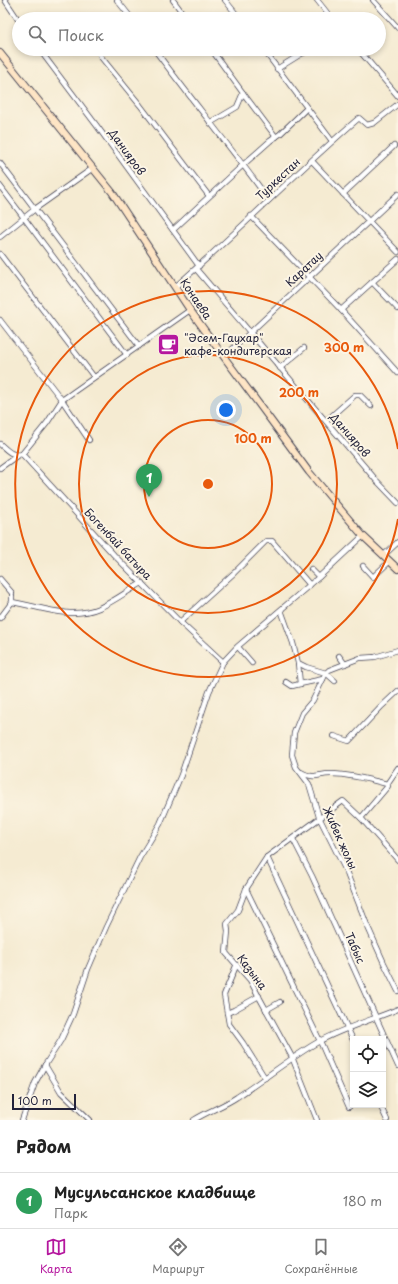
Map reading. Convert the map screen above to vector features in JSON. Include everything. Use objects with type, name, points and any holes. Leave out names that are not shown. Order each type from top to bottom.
[{"type":"main road","name":"Конаева","points":[[0,53],[112,192],[190,310],[310,472],[364,536],[398,569]]},
{"type":"street","points":[[5,0],[13,12]]},
{"type":"street","points":[[117,0],[126,12]]},
{"type":"street","points":[[173,0],[182,12]]},
{"type":"street","points":[[225,0],[234,12]]},
{"type":"street","points":[[317,0],[326,12]]},
{"type":"street","points":[[373,0],[384,12]]},
{"type":"street","points":[[386,15],[398,28]]},
{"type":"street","name":"Данияров","points":[[44,56],[173,230],[197,268],[280,368],[376,480],[398,503]]},
{"type":"street","points":[[101,56],[210,196]]},
{"type":"street","points":[[159,56],[269,200]]},
{"type":"street","points":[[216,56],[276,137]]},
{"type":"street","points":[[268,56],[332,142]]},
{"type":"street","points":[[277,69],[298,56]]},
{"type":"street","points":[[364,56],[398,96]]},
{"type":"street","points":[[210,123],[237,107],[243,93]]},
{"type":"street","name":"Туркестан","points":[[175,287],[312,160],[360,118],[367,125],[374,123],[398,104]]},
{"type":"street","points":[[173,230],[307,108]]},
{"type":"street","points":[[343,194],[394,146]]},
{"type":"street","points":[[312,160],[398,252]]},
{"type":"street","points":[[0,163],[138,346]]},
{"type":"street","points":[[0,237],[35,209],[93,168]]},
{"type":"street","points":[[0,186],[127,355]]},
{"type":"street","name":"Каратау","points":[[224,357],[398,194]]},
{"type":"street","points":[[251,216],[342,310],[398,373]]},
{"type":"street","points":[[0,254],[94,377]]},
{"type":"street","points":[[342,310],[398,259]]},
{"type":"street","points":[[372,282],[398,309]]},
{"type":"street","points":[[0,468],[20,454],[47,423],[62,400],[190,310]]},
{"type":"street","points":[[0,320],[62,400],[89,440]]},
{"type":"street","points":[[280,368],[304,348]]},
{"type":"street","points":[[326,421],[356,395],[360,395],[372,406]]},
{"type":"street","name":"Богенбай батыра","points":[[0,444],[10,453],[16,456],[20,454],[60,494],[114,555],[180,622],[223,662]]},
{"type":"street","points":[[22,1120],[35,1083],[61,1040],[67,1027],[88,969],[118,901],[140,857],[160,824],[181,775],[209,692],[223,662],[364,536]]},
{"type":"street","points":[[180,622],[244,563],[266,540],[272,541],[310,585]]},
{"type":"street","points":[[384,555],[398,542]]},
{"type":"street","points":[[363,566],[373,577],[390,561]]},
{"type":"street","points":[[311,569],[319,577]]},
{"type":"street","points":[[0,579],[12,594],[12,602],[0,618]]},
{"type":"street","points":[[12,602],[69,613],[87,612],[113,601],[142,583]]},
{"type":"street","points":[[281,610],[293,643],[298,663],[300,684]]},
{"type":"street","points":[[238,647],[252,663]]},
{"type":"street","points":[[326,673],[329,670],[360,658],[398,650]]},
{"type":"street","points":[[339,656],[345,664]]},
{"type":"street","points":[[298,663],[326,673],[335,681]]},
{"type":"street","name":"Жибек жолы","points":[[326,673],[313,700],[302,713],[294,733],[292,755],[296,767],[309,784],[319,817],[346,871],[372,938],[398,991]]},
{"type":"street","points":[[286,682],[292,686],[323,679]]},
{"type":"street","points":[[334,736],[349,741],[398,691]]},
{"type":"street","points":[[398,768],[387,784],[388,786],[361,818],[398,860]]},
{"type":"street","points":[[299,772],[310,777],[332,774],[387,784]]},
{"type":"street","name":"Казына","points":[[317,1120],[292,1057],[259,996],[250,980],[226,953],[228,932],[227,924],[238,910],[246,889],[267,856],[293,839],[319,817],[343,801],[361,818]]},
{"type":"street","name":"Табыс","points":[[293,839],[309,870],[398,1066]]},
{"type":"street","points":[[267,856],[351,1036]]},
{"type":"street","points":[[246,889],[320,1041],[349,1107]]},
{"type":"street","points":[[236,966],[224,995],[229,1024],[265,1078]]},
{"type":"street","points":[[227,1013],[259,996]]},
{"type":"street","points":[[266,1010],[280,1002]]},
{"type":"street","points":[[194,1120],[236,1098],[292,1057],[320,1041],[348,1028],[398,1009]]},
{"type":"street","points":[[45,1065],[52,1074],[61,1092],[90,1120]]},
{"type":"street","points":[[381,1108],[387,1120]]},
{"type":"place","name":"\"Әсем-Гаухар\" кафе-кондитерская","points":[[168,344]]},
{"type":"place","name":"Мусульсанское кладбище","points":[[149,497]]}]
